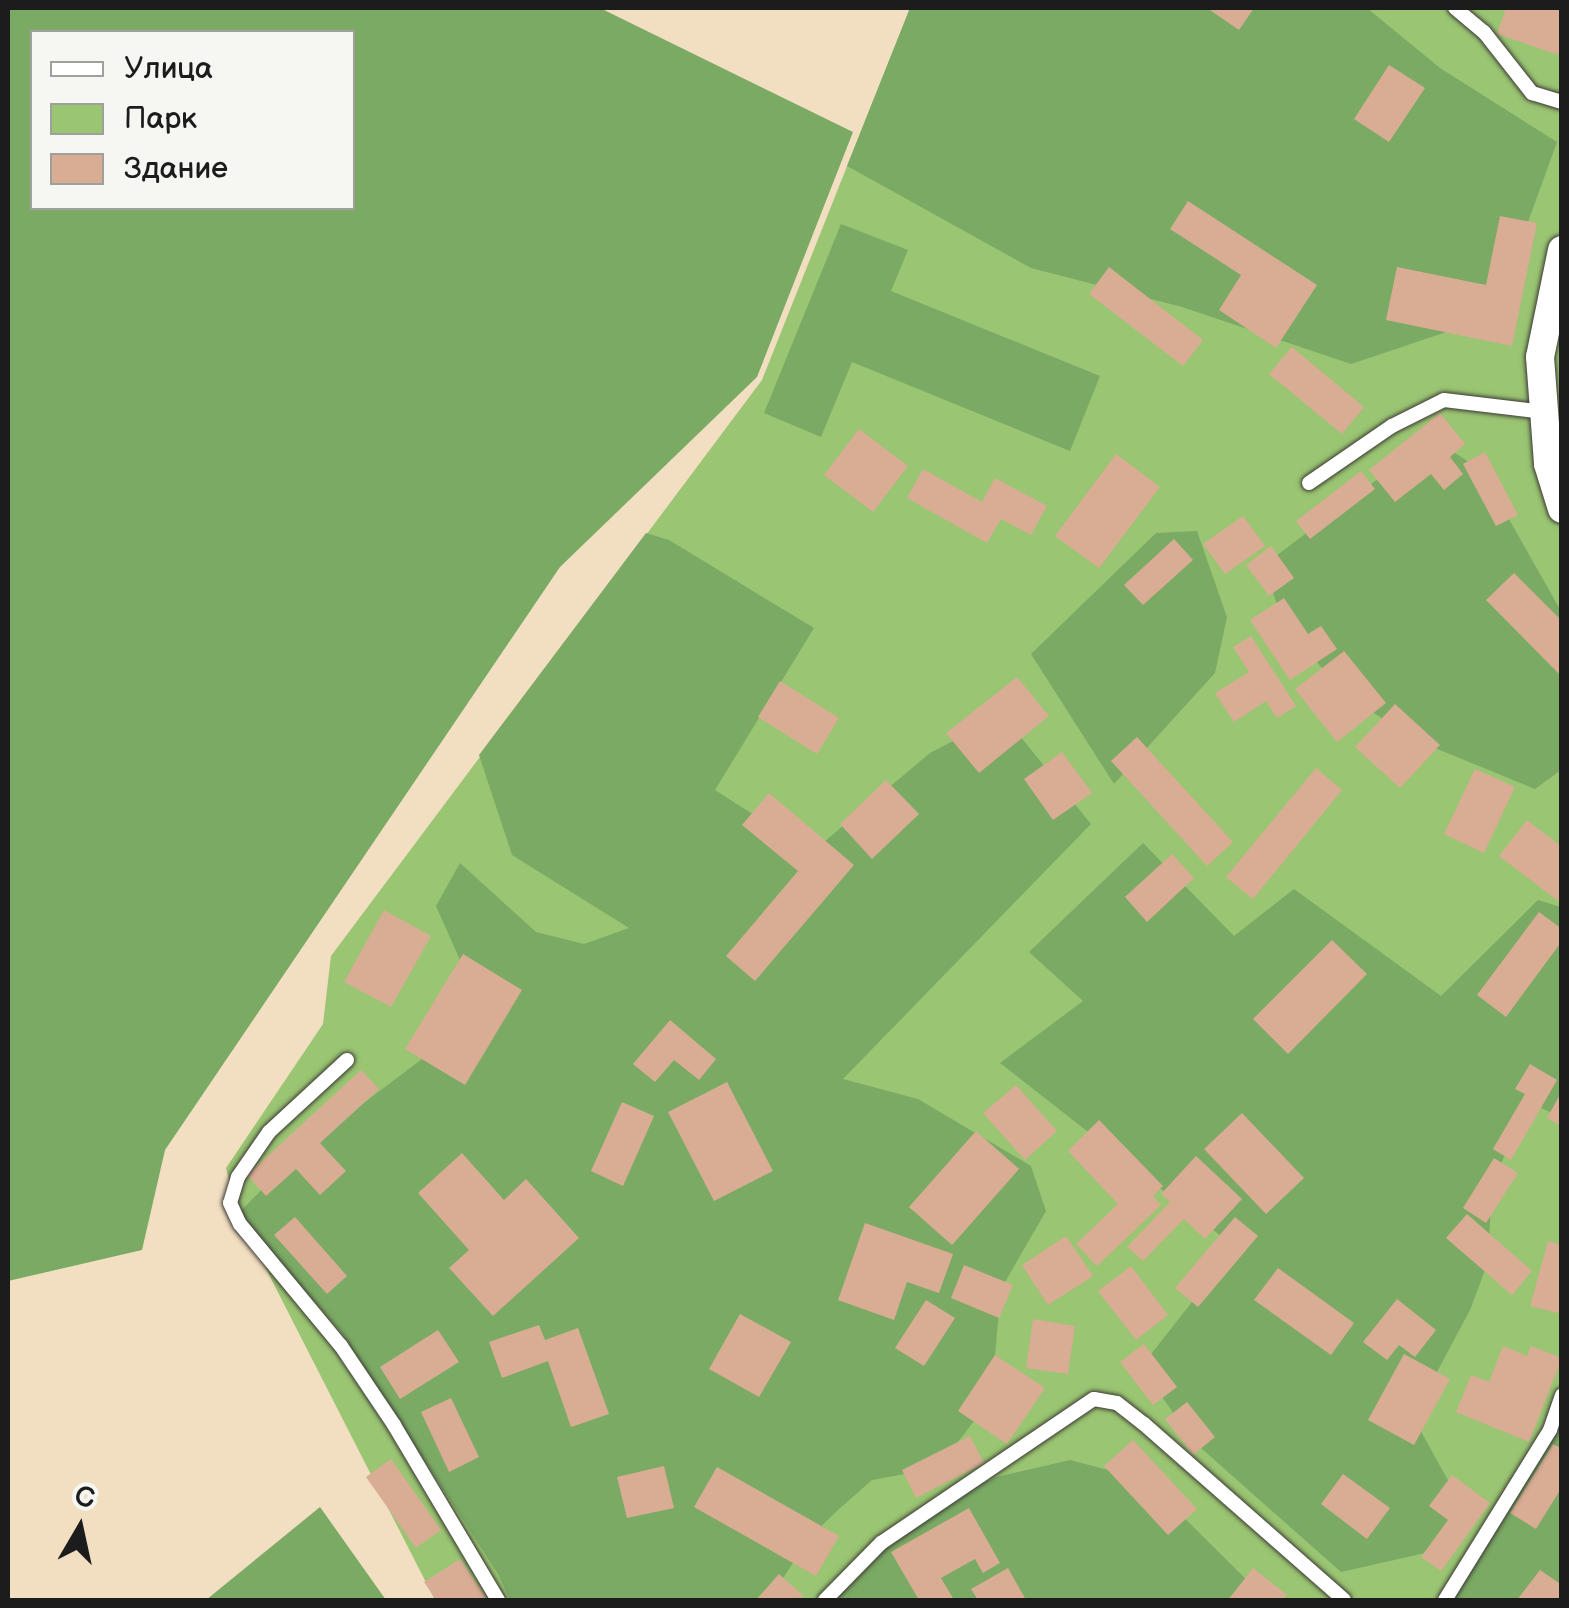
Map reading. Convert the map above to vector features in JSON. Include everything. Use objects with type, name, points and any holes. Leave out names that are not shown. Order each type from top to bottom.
[{"type":"street","points":[[1562,250],[1540,357],[1548,464],[1562,508]]},
{"type":"lane","points":[[1455,8],[1484,32],[1532,93],[1562,102]]},
{"type":"lane","points":[[1309,483],[1392,426],[1444,400],[1544,412]]},
{"type":"lane","points":[[347,1060],[269,1132],[238,1178],[230,1204],[240,1224],[352,1362],[498,1600]]},
{"type":"lane","points":[[1445,1600],[1550,1430],[1562,1395]]},
{"type":"lane","points":[[825,1600],[881,1543],[1094,1399],[1117,1403],[1144,1424],[1344,1600]]},
{"type":"green space","points":[[8,8],[600,8],[853,132],[757,377],[560,567],[165,1150],[142,1250],[8,1281]]},
{"type":"green space","points":[[910,8],[1561,8],[1561,1600],[435,1600],[238,1214],[226,1168],[323,1024],[331,956],[762,380]]},
{"type":"green space","points":[[910,8],[1367,8],[1440,68],[1557,142],[1494,316],[1351,364],[1182,307],[1031,268],[847,166]]},
{"type":"green space","points":[[841,224],[908,250],[891,291],[1100,376],[1070,451],[852,362],[821,437],[764,413]]},
{"type":"green space","points":[[1432,438],[1481,470],[1561,611],[1561,770],[1535,789],[1413,739],[1341,691],[1282,620],[1264,565]]},
{"type":"green space","points":[[1197,531],[1227,617],[1215,673],[1114,784],[1031,654],[1156,533]]},
{"type":"green space","points":[[646,533],[669,540],[814,628],[715,790],[812,852],[930,753],[1003,715],[1091,824],[843,1079],[918,1099],[1031,1166],[1046,1211],[1001,1289],[995,1355],[984,1408],[938,1468],[872,1480],[838,1510],[809,1538],[769,1600],[510,1600],[498,1574],[342,1333],[238,1214],[294,1156],[439,1046],[475,994],[436,906],[460,863],[536,932],[584,944],[629,928],[512,855],[479,755]]},
{"type":"green space","points":[[1143,843],[1234,936],[1294,889],[1441,996],[1538,900],[1561,907],[1561,1117],[1530,1103],[1492,1182],[1488,1262],[1470,1310],[1413,1417],[1455,1493],[1443,1549],[1341,1572],[1193,1441],[1141,1367],[1235,1247],[1000,1063],[1083,1001],[1029,952]]},
{"type":"green space","points":[[1561,1401],[1561,1600],[1445,1600]]},
{"type":"green space","points":[[1070,1460],[1146,1480],[1267,1600],[828,1600],[906,1521],[996,1477]]},
{"type":"green space","points":[[320,1507],[386,1600],[206,1600]]},
{"type":"building","points":[[1207,8],[1254,8],[1239,30]]},
{"type":"building","points":[[1506,8],[1562,8],[1562,56],[1497,34]]},
{"type":"building","points":[[1389,65],[1425,88],[1389,142],[1354,119]]},
{"type":"building","points":[[1188,201],[1317,285],[1276,348],[1219,310],[1241,275],[1170,229]]},
{"type":"building","points":[[1500,216],[1537,223],[1512,346],[1386,320],[1397,267],[1486,285]]},
{"type":"building","points":[[1109,267],[1203,340],[1183,366],[1089,294]]},
{"type":"building","points":[[1292,347],[1364,407],[1342,434],[1269,374]]},
{"type":"building","points":[[1440,413],[1465,444],[1450,457],[1463,474],[1444,490],[1431,474],[1395,502],[1369,470]]},
{"type":"building","points":[[859,429],[908,466],[873,512],[824,475]]},
{"type":"building","points":[[1485,452],[1518,515],[1496,526],[1463,464]]},
{"type":"building","points":[[1116,454],[1160,487],[1099,568],[1055,536]]},
{"type":"building","points":[[923,469],[982,502],[995,478],[1047,506],[1031,535],[1001,519],[987,543],[907,498]]},
{"type":"building","points":[[1361,471],[1375,489],[1310,539],[1296,521]]},
{"type":"building","points":[[1243,516],[1265,546],[1225,574],[1203,544]]},
{"type":"building","points":[[1174,539],[1193,560],[1143,605],[1124,585]]},
{"type":"building","points":[[1271,546],[1294,578],[1269,596],[1246,565]]},
{"type":"building","points":[[1514,573],[1562,621],[1562,677],[1486,600]]},
{"type":"building","points":[[1284,598],[1308,634],[1321,626],[1337,649],[1290,680],[1250,620]]},
{"type":"building","points":[[1251,636],[1296,706],[1277,718],[1266,701],[1234,722],[1215,693],[1249,672],[1233,647]]},
{"type":"building","points":[[1344,651],[1386,703],[1337,742],[1295,689]]},
{"type":"building","points":[[1017,677],[1049,716],[979,773],[946,733]]},
{"type":"building","points":[[780,681],[839,718],[817,754],[758,717]]},
{"type":"building","points":[[1395,704],[1440,745],[1400,788],[1355,747]]},
{"type":"building","points":[[1137,737],[1233,842],[1207,866],[1111,761]]},
{"type":"building","points":[[1062,752],[1092,793],[1053,820],[1024,779]]},
{"type":"building","points":[[1316,768],[1342,790],[1253,899],[1226,877]]},
{"type":"building","points":[[1475,769],[1515,787],[1484,853],[1444,834]]},
{"type":"building","points":[[886,780],[919,814],[872,859],[840,824]]},
{"type":"building","points":[[769,793],[854,865],[755,981],[726,956],[798,871],[742,825]]},
{"type":"building","points":[[1527,820],[1562,847],[1562,904],[1499,856]]},
{"type":"building","points":[[1172,854],[1194,878],[1147,922],[1125,897]]},
{"type":"building","points":[[384,910],[431,936],[391,1007],[344,982]]},
{"type":"building","points":[[1539,912],[1562,929],[1562,941],[1506,1017],[1477,995]]},
{"type":"building","points":[[1332,940],[1367,974],[1288,1054],[1253,1019]]},
{"type":"building","points":[[463,954],[522,990],[465,1085],[405,1049]]},
{"type":"building","points":[[670,1020],[716,1059],[699,1080],[674,1060],[655,1082],[633,1064]]},
{"type":"building","points":[[1530,1064],[1557,1080],[1511,1160],[1493,1149],[1525,1094],[1515,1089]]},
{"type":"building","points":[[361,1070],[379,1089],[320,1143],[346,1171],[320,1195],[296,1169],[266,1196],[247,1175]]},
{"type":"building","points":[[727,1082],[773,1171],[714,1201],[668,1112]]},
{"type":"building","points":[[1016,1085],[1057,1131],[1025,1160],[983,1113]]},
{"type":"building","points":[[1562,1091],[1562,1126],[1547,1118]]},
{"type":"building","points":[[622,1102],[654,1116],[623,1186],[591,1171]]},
{"type":"building","points":[[1242,1113],[1304,1178],[1266,1214],[1204,1149]]},
{"type":"building","points":[[1099,1120],[1163,1186],[1153,1196],[1161,1205],[1097,1266],[1076,1244],[1118,1204],[1068,1151]]},
{"type":"building","points":[[976,1131],[1019,1169],[952,1245],[909,1207]]},
{"type":"building","points":[[462,1153],[504,1200],[526,1179],[579,1238],[493,1316],[449,1268],[469,1250],[418,1193]]},
{"type":"building","points":[[1196,1156],[1242,1199],[1205,1239],[1184,1219],[1143,1261],[1127,1247],[1170,1202],[1161,1194]]},
{"type":"building","points":[[1494,1158],[1518,1173],[1486,1223],[1463,1208]]},
{"type":"building","points":[[1467,1214],[1532,1271],[1512,1295],[1446,1238]]},
{"type":"building","points":[[295,1217],[347,1276],[327,1294],[274,1235]]},
{"type":"building","points":[[1235,1217],[1258,1236],[1198,1307],[1175,1288]]},
{"type":"building","points":[[865,1223],[953,1254],[939,1293],[907,1282],[894,1320],[838,1300]]},
{"type":"building","points":[[1066,1236],[1093,1276],[1048,1305],[1022,1265]]},
{"type":"building","points":[[1548,1241],[1562,1245],[1562,1314],[1530,1306]]},
{"type":"building","points":[[964,1265],[1013,1285],[999,1318],[951,1298]]},
{"type":"building","points":[[1131,1266],[1168,1315],[1136,1340],[1098,1291]]},
{"type":"building","points":[[1278,1268],[1354,1323],[1331,1355],[1254,1300]]},
{"type":"building","points":[[1397,1299],[1436,1330],[1415,1357],[1399,1345],[1387,1360],[1363,1342]]},
{"type":"building","points":[[926,1300],[955,1318],[924,1366],[895,1348]]},
{"type":"building","points":[[740,1314],[791,1342],[759,1397],[709,1369]]},
{"type":"building","points":[[1033,1319],[1075,1326],[1068,1374],[1026,1368]]},
{"type":"building","points":[[539,1325],[545,1340],[578,1328],[609,1414],[571,1427],[548,1361],[502,1378],[489,1342]]},
{"type":"building","points":[[438,1330],[459,1362],[400,1399],[380,1367]]},
{"type":"building","points":[[1144,1344],[1177,1387],[1153,1405],[1120,1362]]},
{"type":"building","points":[[1503,1346],[1527,1356],[1531,1346],[1562,1358],[1529,1442],[1456,1412],[1471,1375],[1489,1382]]},
{"type":"building","points":[[1404,1354],[1450,1379],[1414,1445],[1368,1420]]},
{"type":"building","points":[[995,1355],[1045,1388],[1007,1444],[958,1411]]},
{"type":"building","points":[[451,1398],[479,1457],[449,1472],[421,1412]]},
{"type":"building","points":[[1187,1402],[1215,1437],[1193,1455],[1165,1419]]},
{"type":"building","points":[[970,1436],[984,1463],[916,1498],[902,1470]]},
{"type":"building","points":[[1133,1440],[1197,1509],[1168,1535],[1104,1466]]},
{"type":"building","points":[[1553,1444],[1562,1449],[1562,1487],[1536,1529],[1510,1513]]},
{"type":"building","points":[[391,1459],[441,1530],[416,1548],[366,1477]]},
{"type":"building","points":[[664,1466],[674,1508],[627,1518],[617,1477]]},
{"type":"building","points":[[717,1467],[839,1536],[816,1576],[694,1507]]},
{"type":"building","points":[[1343,1474],[1390,1508],[1367,1539],[1321,1504]]},
{"type":"building","points":[[1452,1475],[1490,1503],[1441,1571],[1421,1557],[1448,1520],[1429,1506]]},
{"type":"building","points":[[969,1508],[1000,1563],[983,1573],[975,1559],[941,1578],[954,1600],[919,1600],[891,1552]]},
{"type":"building","points":[[460,1559],[488,1600],[436,1600],[424,1582]]},
{"type":"building","points":[[1008,1568],[1026,1600],[978,1600],[971,1589]]},
{"type":"building","points":[[1253,1568],[1287,1595],[1282,1600],[1228,1600]]},
{"type":"building","points":[[1540,1570],[1562,1585],[1562,1600],[1517,1600]]},
{"type":"building","points":[[779,1574],[805,1597],[756,1600]]}]
